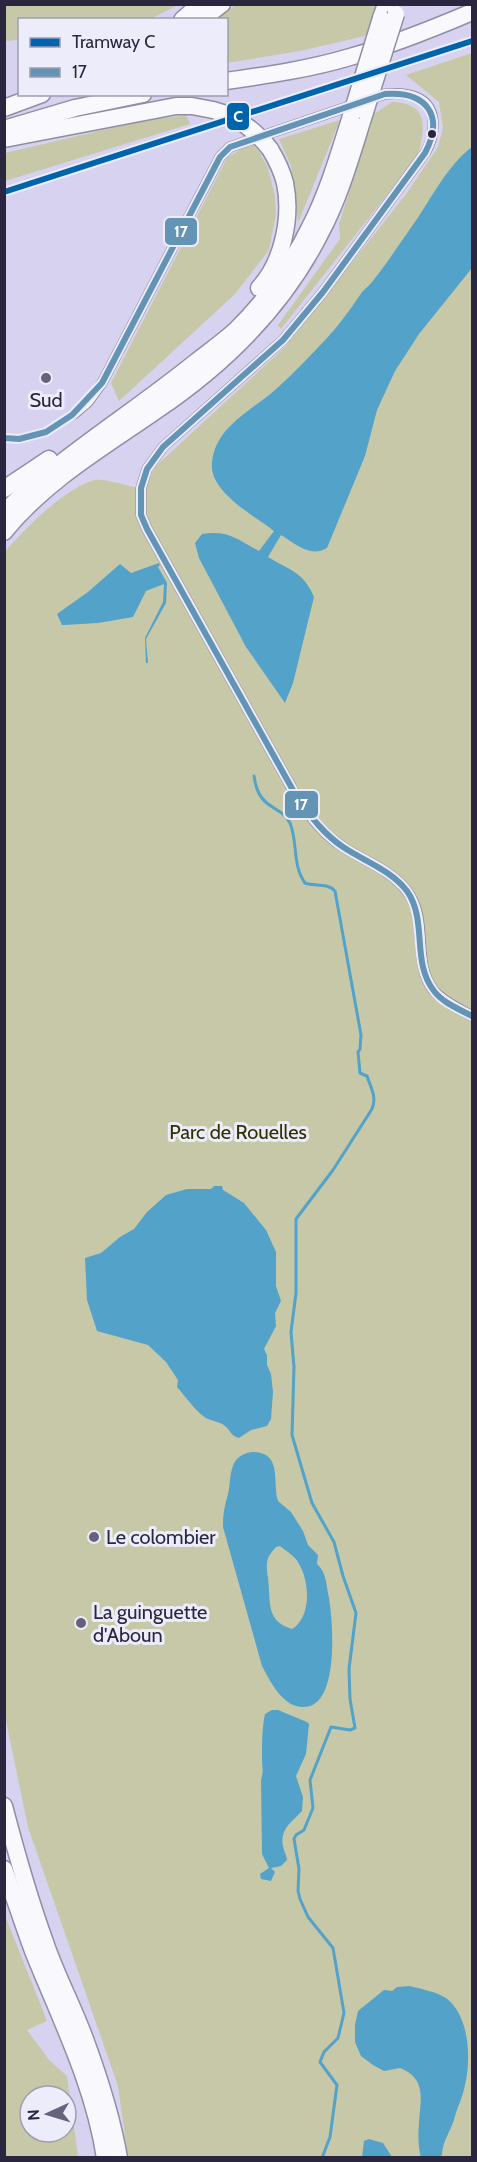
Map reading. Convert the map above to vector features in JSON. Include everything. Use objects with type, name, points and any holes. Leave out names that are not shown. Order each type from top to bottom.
[{"type":"highway","points":[[184,18],[200,4]]},
{"type":"highway","points":[[204,18],[222,4]]},
{"type":"highway","points":[[228,70],[307,57],[348,47],[416,26],[467,4]]},
{"type":"highway","points":[[4,532],[43,492],[95,452],[192,386],[243,341],[278,302],[322,231],[345,175],[358,114],[390,10]]},
{"type":"highway","points":[[228,81],[301,69],[350,57],[416,36],[472,12]]},
{"type":"highway","points":[[4,108],[37,96]]},
{"type":"highway","points":[[4,119],[90,96]]},
{"type":"highway","points":[[4,129],[75,108],[133,96]]},
{"type":"highway","points":[[4,139],[169,107],[192,106],[213,110],[231,116],[259,135],[270,149],[285,183],[287,202],[286,228],[278,256],[262,284],[173,381],[98,426],[4,489]]},
{"type":"highway","points":[[4,512],[35,483],[173,381],[235,330],[261,301],[282,273],[310,227],[358,114]]},
{"type":"highway","points":[[4,1806],[15,1850],[45,1943],[85,2039],[102,2090],[116,2137],[119,2157]]},
{"type":"highway","points":[[4,1869],[92,2101],[105,2157]]},
{"type":"street","points":[[74,414],[88,402],[102,383],[215,166],[230,147],[385,94],[410,95],[424,102],[434,125],[434,134],[425,153],[323,292],[284,340],[163,447],[147,469],[141,488],[141,515],[299,801],[315,823],[335,842],[397,880],[408,892],[418,910],[421,924],[426,979],[435,992],[453,1006],[472,1016]]},
{"type":"green space","points":[[5,4],[178,4],[152,18],[18,18],[18,42],[5,41]]},
{"type":"green space","points":[[236,5],[378,5],[369,35],[300,51],[228,63],[228,18],[216,18]]},
{"type":"green space","name":"Parc de Rouelles","points":[[472,53],[472,2157],[128,2157],[118,2086],[28,1827],[4,1711],[4,553],[46,511],[84,484],[99,480],[145,490],[155,467],[285,347],[407,193],[438,147],[443,128],[439,102],[406,75]]},
{"type":"green space","points":[[392,102],[404,103],[419,112],[423,127],[417,157],[281,329],[278,325],[340,239],[339,224],[374,114]]},
{"type":"green space","points":[[186,115],[190,124],[5,181],[5,153],[137,122]]},
{"type":"green space","points":[[340,120],[298,223],[291,166],[279,139]]},
{"type":"green space","points":[[253,145],[268,168],[275,196],[276,214],[269,250],[235,294],[119,401],[111,383],[227,158]]},
{"type":"green space","points":[[4,1913],[47,2021],[27,2030],[49,2060],[67,2076],[68,2084],[18,2084],[18,2144],[76,2144],[78,2157],[5,2157]]},
{"type":"water","points":[[472,147],[472,268],[419,334],[395,371],[377,410],[365,456],[327,548],[321,551],[309,551],[281,535],[268,557],[301,577],[314,597],[293,683],[285,703],[246,647],[199,558],[195,543],[202,534],[226,534],[259,551],[274,531],[245,511],[218,484],[213,474],[212,463],[215,450],[227,430],[282,384],[336,328],[361,293],[384,267],[449,171]]},
{"type":"water","points":[[159,563],[158,567],[167,583],[166,603],[146,639],[148,663],[146,663],[145,638],[163,602],[164,584],[146,591],[133,617],[98,623],[62,625],[57,614],[88,592],[120,564],[131,573]]},
{"type":"water","points":[[214,1186],[222,1186],[223,1190],[244,1203],[266,1230],[276,1252],[276,1286],[281,1301],[275,1313],[276,1326],[264,1349],[273,1392],[271,1419],[267,1426],[251,1430],[239,1438],[223,1424],[205,1418],[196,1410],[177,1387],[178,1380],[166,1362],[148,1345],[97,1331],[87,1300],[85,1258],[101,1253],[134,1229],[147,1212],[166,1195],[187,1189],[211,1189]]},
{"type":"water","points":[[262,1453],[272,1462],[278,1501],[291,1512],[303,1531],[308,1545],[318,1555],[317,1564],[326,1580],[332,1625],[331,1662],[323,1694],[314,1704],[302,1707],[288,1702],[278,1692],[262,1666],[223,1527],[232,1470],[238,1458],[243,1454]],"holes":[[[280,1546],[295,1558],[304,1575],[306,1585],[306,1606],[299,1623],[292,1629],[277,1621],[271,1609],[267,1561],[276,1547]]]},
{"type":"water","points":[[278,1710],[309,1724],[306,1754],[296,1776],[303,1797],[302,1811],[284,1832],[283,1843],[287,1860],[281,1866],[271,1868],[275,1872],[271,1881],[261,1879],[260,1874],[269,1868],[262,1854],[261,1780],[264,1719],[265,1714]]},
{"type":"water","points":[[410,1986],[434,1992],[446,1998],[460,2016],[467,2038],[468,2063],[464,2089],[442,2155],[439,2157],[421,2157],[418,2136],[421,2099],[419,2085],[415,2078],[400,2068],[384,2071],[373,2065],[361,2056],[355,2042],[358,2011],[384,1990],[392,1991],[397,1987]]},
{"type":"water","points":[[369,2139],[383,2143],[392,2157],[362,2157],[364,2141]]},
{"type":"waterway","points":[[254,776],[262,798],[284,815],[290,823],[298,869],[305,883],[332,888],[335,891],[361,1035],[358,1052],[360,1073],[367,1076],[374,1100],[372,1109],[333,1170],[296,1219],[296,1293],[291,1332],[294,1367],[292,1435],[312,1503],[334,1542],[356,1613],[349,1669],[350,1699],[355,1728],[350,1730],[331,1727],[310,1780],[313,1808],[304,1830],[294,1839],[299,1869],[300,1899],[308,1917],[333,1948],[344,2013],[338,2038],[324,2052],[320,2062],[337,2085],[330,2137],[322,2158]]},
{"type":"tram line","name":"C","points":[[4,192],[472,41]]},
{"type":"transit line","name":"17","points":[[4,438],[19,439],[46,432],[72,415],[102,383],[220,157],[230,147],[385,94],[411,97],[421,101],[428,108],[433,127],[425,153],[323,292],[283,340],[163,447],[147,469],[141,488],[141,515],[299,801],[330,837],[393,877],[407,891],[417,915],[421,955],[427,980],[442,999],[472,1016]]},
{"type":"place","name":"Sud","points":[[46,378]]},
{"type":"place","name":"Le colombier","points":[[94,1537]]},
{"type":"place","name":"La guinguette d'Aboun","points":[[81,1623]]}]
